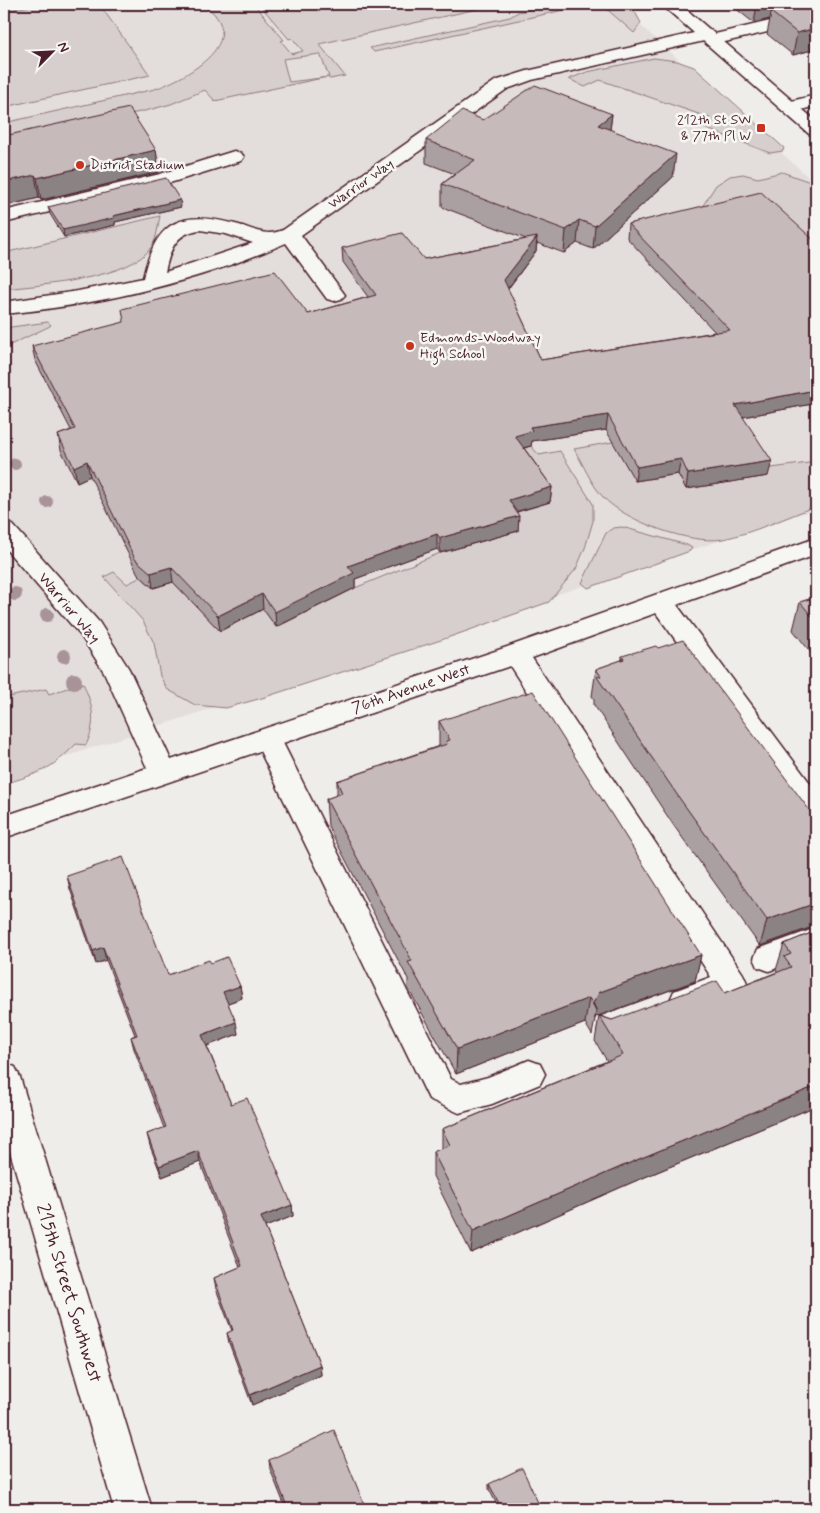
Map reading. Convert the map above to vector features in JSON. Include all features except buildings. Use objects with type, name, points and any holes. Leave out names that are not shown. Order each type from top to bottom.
[{"type":"street","points":[[670,4],[816,130]]},
{"type":"street","name":"Warrior Way","points":[[4,308],[87,298],[153,282],[215,264],[281,238],[501,85],[527,76],[783,22]]},
{"type":"street","points":[[790,107],[816,101]]},
{"type":"street","points":[[4,217],[166,178],[234,157]]},
{"type":"street","points":[[153,282],[165,241],[173,232],[185,226],[209,224],[281,238],[334,295]]},
{"type":"street","name":"Warrior Way","points":[[4,531],[90,629],[116,669],[163,773]]},
{"type":"street","name":"76th Avenue West","points":[[4,827],[516,654],[816,546]]},
{"type":"street","points":[[661,602],[816,812]]},
{"type":"street","points":[[516,654],[732,983],[661,1009]]},
{"type":"street","points":[[267,738],[440,1089],[459,1099],[492,1090],[529,1074]]},
{"type":"street","points":[[769,958],[816,940]]},
{"type":"street","name":"215th Street Southwest","points":[[4,1077],[134,1509]]},
{"type":"shaded area","name":"Edmonds-Woodway High School","points":[[4,4],[617,4],[816,184],[816,509],[4,777]]},
{"type":"shaded area","points":[[41,4],[99,4],[150,75],[4,107],[4,11]]},
{"type":"shaded area","points":[[203,4],[254,4],[284,40],[281,41],[292,54],[303,51],[292,38],[289,39],[259,4],[500,4],[319,44],[345,76],[330,79],[327,77],[329,77],[320,54],[283,59],[289,82],[324,78],[215,101],[205,90],[171,104],[149,110],[4,142],[4,123],[155,89],[184,76],[210,56],[219,44],[222,31],[217,17]]},
{"type":"shaded area","points":[[558,4],[591,4],[374,52],[370,48],[510,17],[518,12]]},
{"type":"shaded area","points":[[601,4],[626,4],[635,12],[641,23],[634,33]]},
{"type":"shaded area","points":[[654,58],[677,61],[694,67],[784,148],[783,151],[770,153],[702,127],[710,118],[600,80],[585,87],[569,79],[587,72]]},
{"type":"shaded area","points":[[782,172],[816,184],[816,260],[702,207],[716,185],[730,176],[743,174],[758,178]]},
{"type":"shaded area","points":[[160,216],[152,246],[142,257],[126,266],[84,278],[4,289],[4,253]]},
{"type":"shaded area","points":[[48,322],[50,326],[4,348],[4,328]]},
{"type":"shaded area","points":[[613,442],[678,474],[686,489],[764,469],[816,462],[816,506],[758,529],[723,539],[710,540],[677,535],[627,515],[613,506],[599,492],[574,449]]},
{"type":"shaded area","points":[[531,446],[539,455],[560,451],[593,504],[593,521],[576,569],[549,602],[444,639],[262,698],[226,708],[195,705],[167,689],[160,676],[154,643],[143,621],[104,577],[114,572],[127,584],[141,577],[153,588],[173,582],[220,631],[263,609],[277,627],[355,588],[440,553],[518,531],[508,514],[550,501],[514,450]]},
{"type":"shaded area","points":[[622,527],[692,548],[690,551],[588,588],[582,583],[606,533],[613,528]]},
{"type":"shaded area","points":[[83,683],[89,699],[93,721],[86,745],[76,744],[51,766],[4,784],[4,698],[46,689],[49,694]]},
{"type":"place","name":"212th St SW & 77th Pl W","points":[[761,128]]},
{"type":"place","name":"District Stadium","points":[[80,165]]},
{"type":"place","name":"Edmonds-Woodway High School","points":[[410,346]]}]
